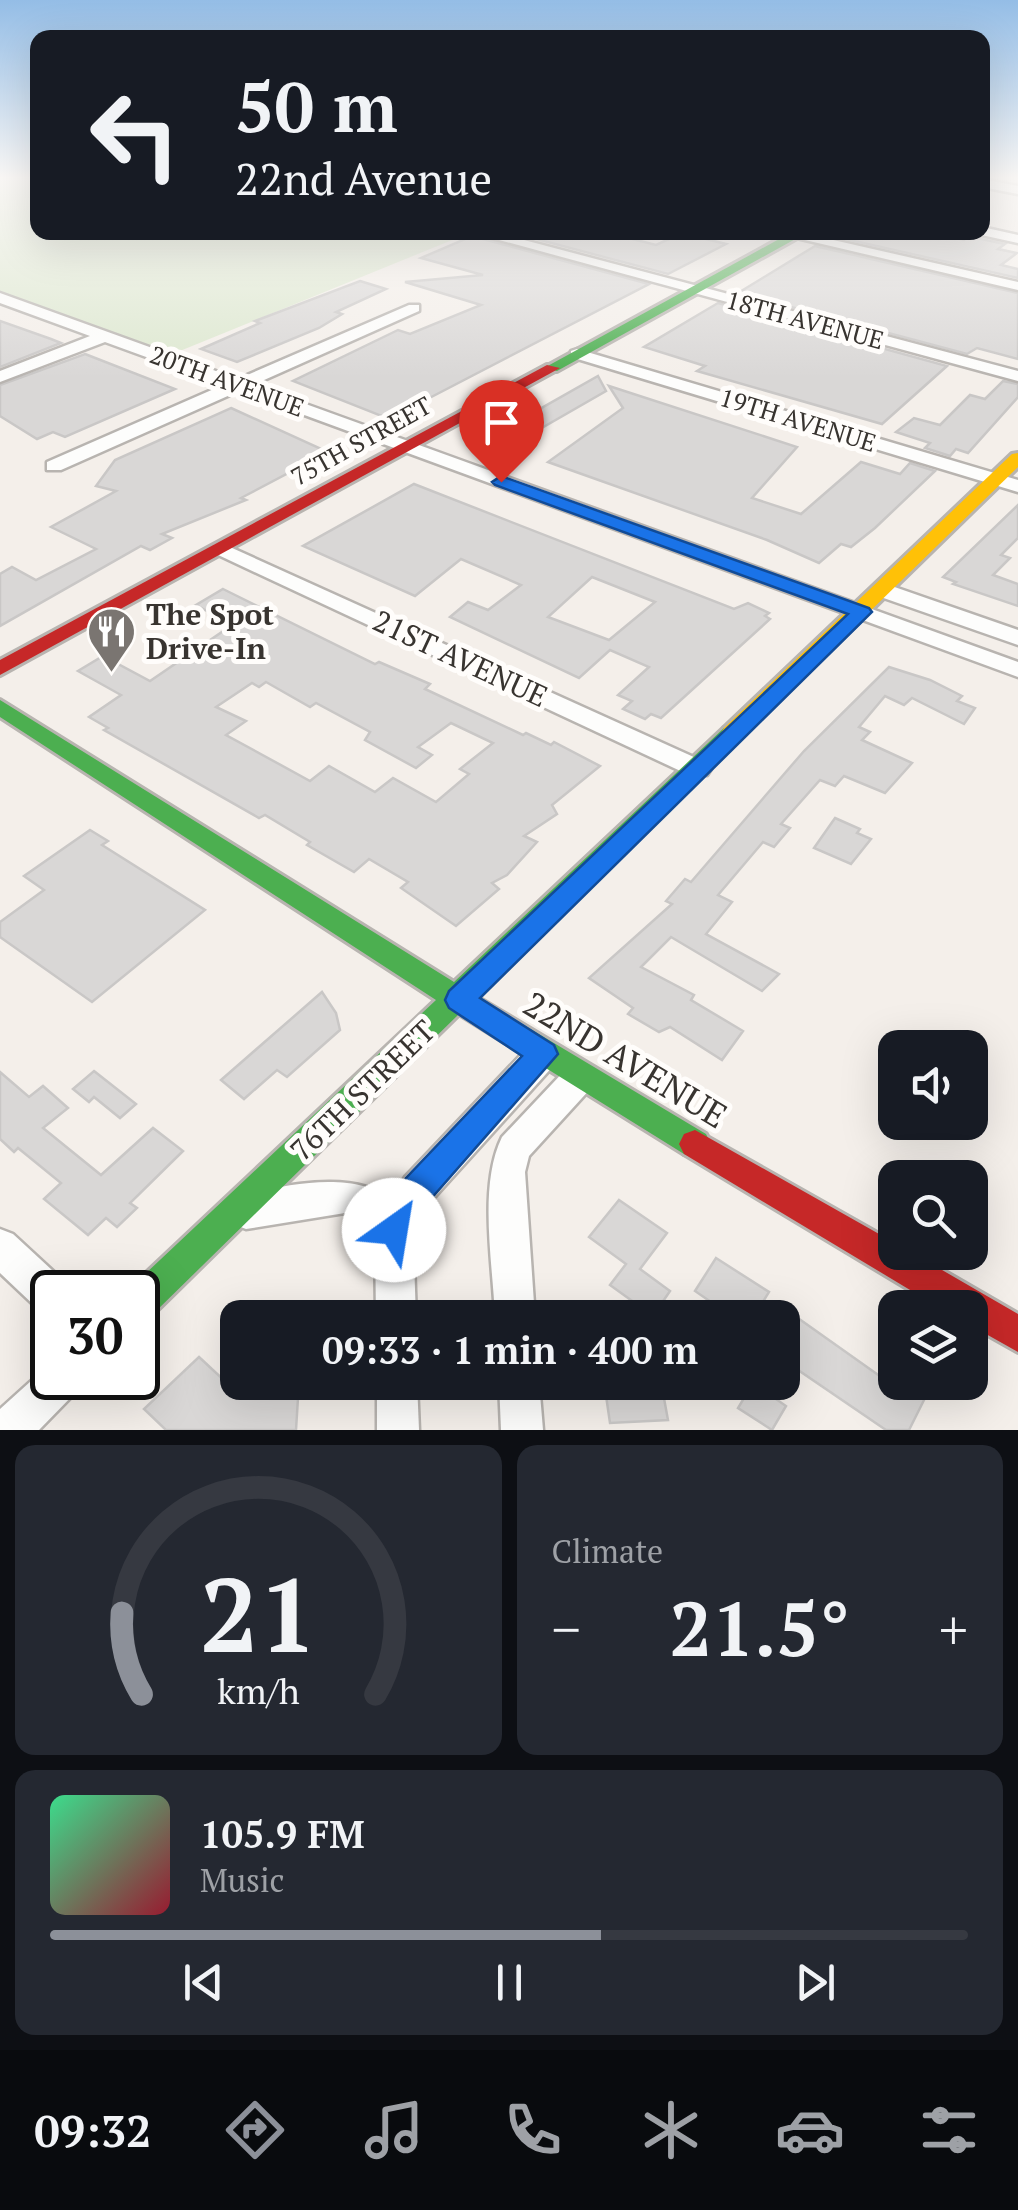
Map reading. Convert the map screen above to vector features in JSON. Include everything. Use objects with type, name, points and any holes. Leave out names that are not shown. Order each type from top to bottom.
[{"type":"street","name":"18TH AVENUE","points":[[520,244],[1018,376]]},
{"type":"street","name":"75TH STREET","points":[[0,670],[781,244]]},
{"type":"street","points":[[840,244],[1018,286]]},
{"type":"street","name":"20TH AVENUE","points":[[0,298],[1018,670]]},
{"type":"street","points":[[54,466],[414,308]]},
{"type":"street","points":[[0,378],[106,336]]},
{"type":"street","name":"19TH AVENUE","points":[[577,354],[1007,483]]},
{"type":"street","name":"76TH STREET","points":[[160,1284],[883,590],[1007,483],[1018,458]]},
{"type":"street","name":"21ST AVENUE","points":[[221,549],[698,769]]},
{"type":"street","points":[[883,590],[1018,638]]},
{"type":"street","name":"22ND AVENUE","points":[[0,706],[580,1077],[1018,1334]]},
{"type":"street","points":[[396,1300],[394,1230],[418,1189],[543,1054]]},
{"type":"street","points":[[514,1300],[507,1172],[514,1148],[580,1077]]},
{"type":"street","points":[[232,1216],[346,1196],[371,1206],[394,1230]]},
{"type":"street","points":[[0,1246],[30,1275]]},
{"type":"street","points":[[9,1430],[40,1400]]},
{"type":"street","points":[[397,1400],[398,1430]]},
{"type":"street","points":[[520,1400],[522,1430]]},
{"type":"green space","points":[[0,244],[443,244],[170,355],[0,292]]},
{"type":"building","points":[[454,244],[501,244],[649,284],[389,419],[293,381],[398,330],[410,334],[481,305],[405,282],[483,275],[421,258]]},
{"type":"building","points":[[554,244],[726,244],[668,274]]},
{"type":"building","points":[[866,244],[1005,244],[998,249],[1017,253],[1001,265],[1018,269],[1018,278]]},
{"type":"building","points":[[815,246],[1018,293],[1018,359],[977,348],[967,354],[738,293]]},
{"type":"building","points":[[360,281],[386,289],[336,312],[342,314],[319,328],[237,362],[201,349],[260,323],[255,321]]},
{"type":"building","points":[[718,303],[947,366],[882,424],[697,371],[705,366],[644,347]]},
{"type":"building","points":[[0,321],[51,339],[61,343],[0,367]]},
{"type":"building","points":[[85,354],[175,389],[65,437],[53,432],[37,439],[0,416],[0,385]]},
{"type":"building","points":[[598,376],[606,391],[507,448],[485,440]]},
{"type":"building","points":[[1003,381],[1018,384],[1018,397],[968,453],[956,449],[950,456],[925,448],[930,443],[896,432],[914,418],[940,425],[970,395],[985,399]]},
{"type":"building","points":[[609,386],[797,447],[752,498],[801,514],[861,462],[900,474],[910,463],[935,471],[875,528],[851,547],[841,544],[819,563],[767,540],[548,462],[623,408]]},
{"type":"building","points":[[231,408],[328,452],[241,498],[246,500],[162,534],[172,538],[150,550],[141,546],[0,626],[0,574],[12,567],[36,580],[96,549],[51,527],[116,491],[96,486],[115,460]]},
{"type":"building","points":[[414,484],[734,609],[748,603],[769,613],[765,616],[770,619],[661,718],[651,714],[645,719],[623,709],[632,701],[618,695],[649,667],[610,650],[579,678],[450,617],[468,602],[488,610],[521,585],[461,559],[415,596],[303,546]],"holes":[[[592,577],[655,602],[609,640],[548,617]]]},
{"type":"building","points":[[1018,505],[1018,538],[1001,555],[1010,558],[993,575],[1018,584],[1018,606],[943,577]]},
{"type":"building","points":[[223,589],[375,664],[379,662],[430,684],[425,689],[523,735],[551,745],[554,742],[600,766],[552,805],[557,814],[524,836],[537,842],[507,875],[492,883],[499,889],[456,926],[401,888],[408,882],[369,859],[354,872],[265,815],[259,818],[104,730],[108,728],[89,717],[121,695],[78,671],[103,656],[150,681],[232,625],[196,605]],"holes":[[[266,682],[310,707],[316,703],[370,732],[365,740],[416,768],[432,755],[418,747],[451,723],[493,743],[460,769],[469,774],[436,802],[393,778],[375,792],[329,766],[310,781],[226,735],[246,721],[216,707],[252,683],[259,687]]]},
{"type":"building","points":[[889,667],[930,680],[962,696],[957,701],[975,708],[964,724],[912,698],[904,705],[885,696],[859,727],[870,732],[862,740],[912,763],[885,793],[844,776],[835,786],[820,780],[781,824],[790,828],[774,847],[763,842],[718,895],[732,902],[706,934],[779,974],[762,991],[671,937],[641,967],[694,995],[691,1000],[743,1031],[722,1060],[670,1027],[659,1032],[628,1014],[633,1008],[589,978],[672,904],[666,901],[685,879],[691,882],[804,751]]},
{"type":"building","points":[[835,818],[860,829],[857,833],[871,839],[851,864],[814,848]]},
{"type":"building","points":[[90,830],[108,841],[102,845],[205,910],[92,1002],[0,937],[0,922],[44,890],[24,876]]},
{"type":"building","points":[[322,992],[336,1013],[340,1030],[287,1077],[277,1070],[244,1099],[221,1080]]},
{"type":"building","points":[[94,1071],[136,1104],[120,1118],[94,1097],[89,1102],[73,1089]]},
{"type":"building","points":[[0,1072],[29,1097],[43,1086],[68,1108],[43,1128],[101,1175],[153,1128],[183,1151],[130,1203],[137,1208],[117,1227],[106,1218],[88,1235],[44,1199],[61,1183],[18,1148],[14,1152],[0,1139]]},
{"type":"building","points":[[619,1200],[667,1233],[640,1269],[670,1291],[664,1300],[631,1300],[610,1285],[626,1264],[589,1237]]},
{"type":"building","points":[[716,1258],[769,1292],[764,1300],[708,1300],[695,1291]]},
{"type":"building","points":[[800,1320],[878,1375],[878,1400],[924,1400],[909,1430],[886,1430],[800,1371]]},
{"type":"building","points":[[199,1357],[220,1377],[220,1400],[298,1400],[296,1430],[166,1430],[144,1409],[154,1400],[160,1400],[160,1394]]},
{"type":"building","points":[[607,1400],[664,1400],[668,1420],[610,1423]]},
{"type":"building","points":[[743,1400],[777,1400],[786,1406],[772,1430],[738,1408]]},
{"type":"traffic: fast","points":[[552,368],[780,244]]},
{"type":"traffic: fast","points":[[0,707],[580,1077],[695,1144]]},
{"type":"traffic: fast","points":[[160,1284],[732,733]]},
{"type":"traffic: slow","points":[[732,733],[1018,458]]},
{"type":"traffic: jam","points":[[0,669],[552,368]]},
{"type":"traffic: jam","points":[[695,1144],[1018,1334]]},
{"type":"place","name":"The Spot Drive-In","points":[[111,674]]},
{"type":"route","points":[[394,1230],[418,1189],[543,1054],[460,1000],[862,612],[501,482]]}]
